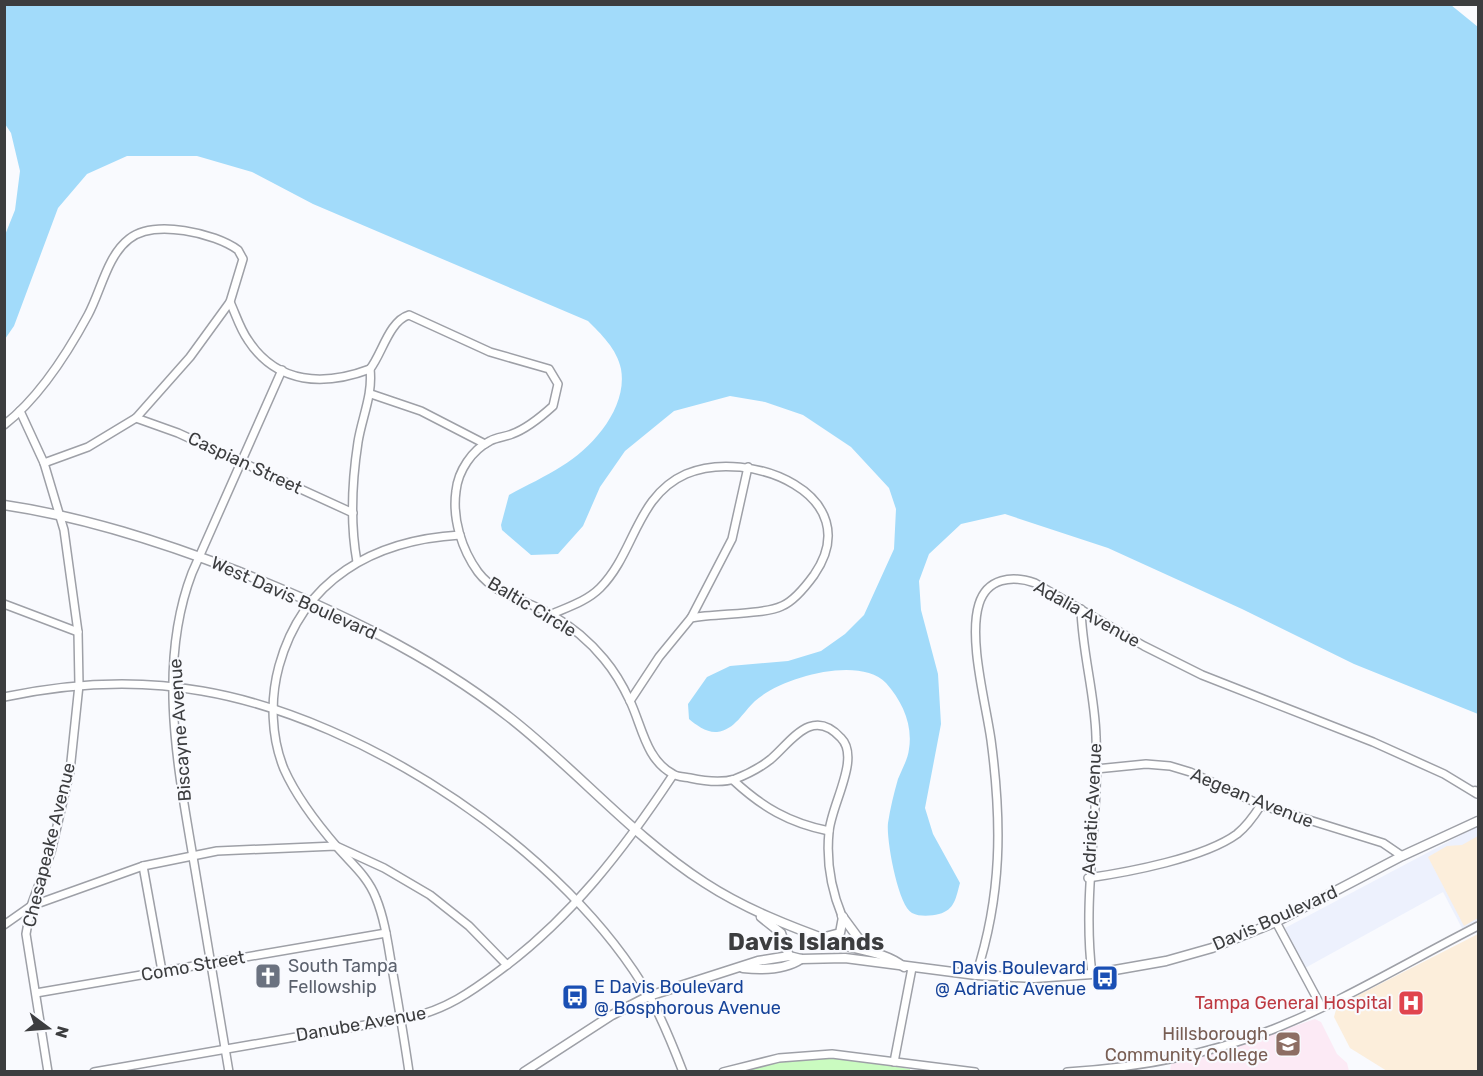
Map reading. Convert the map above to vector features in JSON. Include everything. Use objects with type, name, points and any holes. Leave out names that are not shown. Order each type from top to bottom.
[{"type":"street","points":[[4,424],[20,411],[42,386],[71,344],[88,315],[111,262],[130,238],[154,229],[174,230],[238,250],[243,259],[230,302],[190,357],[136,418],[88,447],[44,463]]},
{"type":"street","points":[[230,302],[253,347],[282,370],[321,381],[342,379],[370,369]]},
{"type":"street","points":[[357,562],[353,513],[357,452],[371,394],[370,369],[401,318],[409,315],[490,352],[549,369],[558,384],[553,406],[515,433],[485,444],[421,411],[371,394]]},
{"type":"street","name":"Biscayne Avenue","points":[[229,1071],[179,772],[173,687],[176,627],[185,590],[198,556],[282,370]]},
{"type":"street","name":"Chesapeake Avenue","points":[[20,411],[44,463],[60,515],[72,580],[78,632],[79,685],[74,744],[51,852],[31,906],[26,934],[48,1071]]},
{"type":"street","name":"Caspian Street","points":[[136,418],[178,433],[353,513]]},
{"type":"street","name":"Baltic Circle","points":[[485,444],[469,459],[459,475],[455,502],[460,535],[473,565],[486,580],[513,598],[552,615],[600,654],[612,669],[630,701],[646,744],[673,775]]},
{"type":"street","points":[[552,615],[584,600],[600,587],[620,559],[643,512],[672,482],[687,474],[717,466],[748,467],[788,480],[809,496],[819,508],[829,533],[824,557],[810,580],[780,607],[691,618]]},
{"type":"street","points":[[630,701],[659,657],[691,618],[732,539],[748,467]]},
{"type":"street","name":"West Davis Boulevard","points":[[4,505],[60,515],[142,537],[198,556],[311,601],[405,648],[484,699],[566,765],[635,832],[685,870],[751,910],[781,933],[789,956]]},
{"type":"street","points":[[409,1071],[386,933],[370,885],[336,846],[284,770],[277,744],[272,708],[282,656],[290,634],[311,601],[333,579],[357,562],[399,544],[460,535]]},
{"type":"street","name":"Adalia Avenue","points":[[976,975],[992,922],[999,868],[998,804],[979,663],[977,623],[979,605],[988,589],[1003,579],[1012,577],[1050,590],[1202,675],[1373,742],[1444,774],[1477,793]]},
{"type":"street","points":[[4,604],[78,632]]},
{"type":"street","name":"Adriatic Avenue","points":[[1081,609],[1093,698],[1096,769],[1096,802],[1088,878],[1088,937],[1092,974]]},
{"type":"street","points":[[4,697],[79,685],[127,684],[173,687],[227,696],[272,708],[352,741],[406,769],[449,796],[507,839],[577,903],[613,943],[649,996],[683,1071]]},
{"type":"street","points":[[673,775],[698,780],[733,780],[769,760],[800,730],[820,727],[833,731],[844,740],[849,759],[829,831],[831,882],[843,916],[859,939],[878,954]]},
{"type":"street","name":"Aegean Avenue","points":[[1096,769],[1146,764],[1170,766],[1190,772],[1261,806],[1383,843],[1402,856]]},
{"type":"street","name":"Danube Avenue","points":[[94,1071],[400,1018],[448,1005],[507,965],[538,940],[577,903],[635,832],[673,775]]},
{"type":"street","points":[[733,780],[778,815],[800,825],[829,831]]},
{"type":"street","points":[[1088,878],[1158,863],[1223,842],[1247,825],[1261,806]]},
{"type":"street","name":"Davis Boulevard","points":[[801,959],[844,958],[976,975],[1034,978],[1092,974],[1190,954],[1276,922],[1402,856],[1479,820]]},
{"type":"street","points":[[4,925],[31,906],[143,866],[193,855],[271,847],[336,846],[384,868],[430,895],[469,926],[507,965]]},
{"type":"street","points":[[143,866],[162,971]]},
{"type":"street","name":"West Davis Boulevard","points":[[751,910],[822,938],[893,959],[908,967]]},
{"type":"street","points":[[822,938],[840,933],[843,916]]},
{"type":"street","points":[[1276,922],[1321,1006]]},
{"type":"street","points":[[1067,1071],[1109,1070],[1201,1050],[1270,1030],[1479,926]]},
{"type":"street","name":"Como Street","points":[[36,993],[386,933]]},
{"type":"street","points":[[524,1071],[612,1015],[649,996],[758,961],[789,956],[801,959]]},
{"type":"street","points":[[741,968],[759,969],[792,965],[801,959]]},
{"type":"street","points":[[894,1062],[908,967]]},
{"type":"street","points":[[723,1071],[779,1058],[807,1055],[849,1055],[975,1071]]},
{"type":"shaded area","points":[[1478,826],[1478,921],[1463,930],[1443,892],[1305,968],[1285,928]]},
{"type":"shaded area","points":[[1478,836],[1478,918],[1464,926],[1428,857],[1447,846],[1462,845]]},
{"type":"shaded area","name":"Tampa General Hospital","points":[[1478,934],[1478,1071],[1387,1071],[1350,1048],[1334,1017],[1337,1006]]},
{"type":"shaded area","name":"Hillsborough Community College","points":[[1315,1019],[1321,1022],[1337,1054],[1347,1063],[1349,1071],[1170,1072],[1171,1064],[1234,1047]]},
{"type":"green space","points":[[832,1057],[910,1069],[910,1072],[735,1072],[778,1061]]},
{"type":"water","points":[[5,4],[1451,5],[1478,27],[1478,714],[1354,664],[1242,609],[1108,548],[1005,514],[961,524],[929,554],[919,581],[921,610],[938,674],[941,724],[925,808],[933,834],[960,883],[952,906],[944,912],[926,916],[912,913],[907,908],[898,886],[888,831],[895,790],[908,753],[910,740],[908,722],[897,697],[886,683],[874,675],[858,671],[839,670],[820,673],[800,678],[767,692],[755,701],[734,724],[723,731],[709,731],[689,719],[688,704],[707,677],[730,666],[788,661],[821,651],[845,634],[864,615],[894,549],[896,509],[889,488],[851,447],[803,415],[765,402],[730,396],[674,411],[625,451],[600,487],[583,526],[558,554],[531,555],[502,530],[501,525],[509,495],[549,474],[585,449],[596,438],[613,412],[622,384],[621,369],[616,355],[603,337],[588,321],[313,204],[252,172],[197,156],[127,156],[87,174],[58,208],[14,326],[5,339],[5,235],[15,210],[20,171],[11,133],[5,124]]},
{"type":"place","name":"South Tampa Fellowship","points":[[268,976]]},
{"type":"place","name":"Davis Boulevard @ Adriatic Avenue","points":[[1105,978]]},
{"type":"place","name":"E Davis Boulevard @ Bosphorous Avenue","points":[[575,997]]},
{"type":"place","name":"Tampa General Hospital","points":[[1411,1003]]},
{"type":"place","name":"Hillsborough Community College","points":[[1288,1044]]},
{"type":"district","name":"Davis Islands","points":[[806,942]]}]
